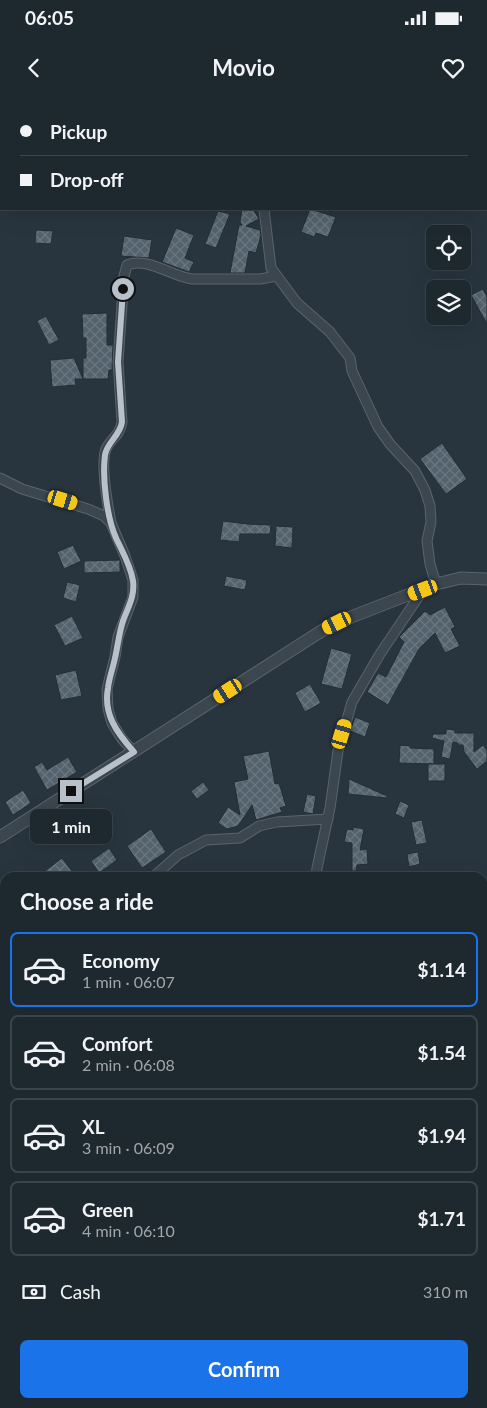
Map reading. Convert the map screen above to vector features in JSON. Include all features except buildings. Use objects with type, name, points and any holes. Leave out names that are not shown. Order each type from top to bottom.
[{"type":"street","points":[[264,210],[271,268],[297,303],[330,332],[350,358],[352,371],[378,427],[414,471],[425,490],[430,506],[427,541],[430,564],[436,584]]},
{"type":"street","points":[[134,752],[122,739],[112,723],[108,709],[107,689],[118,637],[133,597],[133,580],[111,523],[106,500],[105,456],[106,449],[121,429],[122,422],[118,362],[124,276],[127,265],[137,262],[156,267],[182,278],[192,279],[260,279],[277,276]]},
{"type":"street","points":[[0,478],[22,489],[88,508],[104,516],[111,523]]},
{"type":"street","points":[[0,837],[323,630],[436,584],[461,578],[487,579]]},
{"type":"street","points":[[316,872],[328,818],[338,751],[352,702],[380,654],[423,590]]},
{"type":"street","points":[[159,872],[178,855],[206,840],[240,838],[259,826],[277,822],[328,818]]},
{"type":"route","points":[[71,791],[134,752],[122,739],[112,723],[108,709],[107,689],[118,637],[133,597],[133,580],[111,523],[106,500],[106,449],[121,429],[122,422],[118,362],[123,289]]}]
